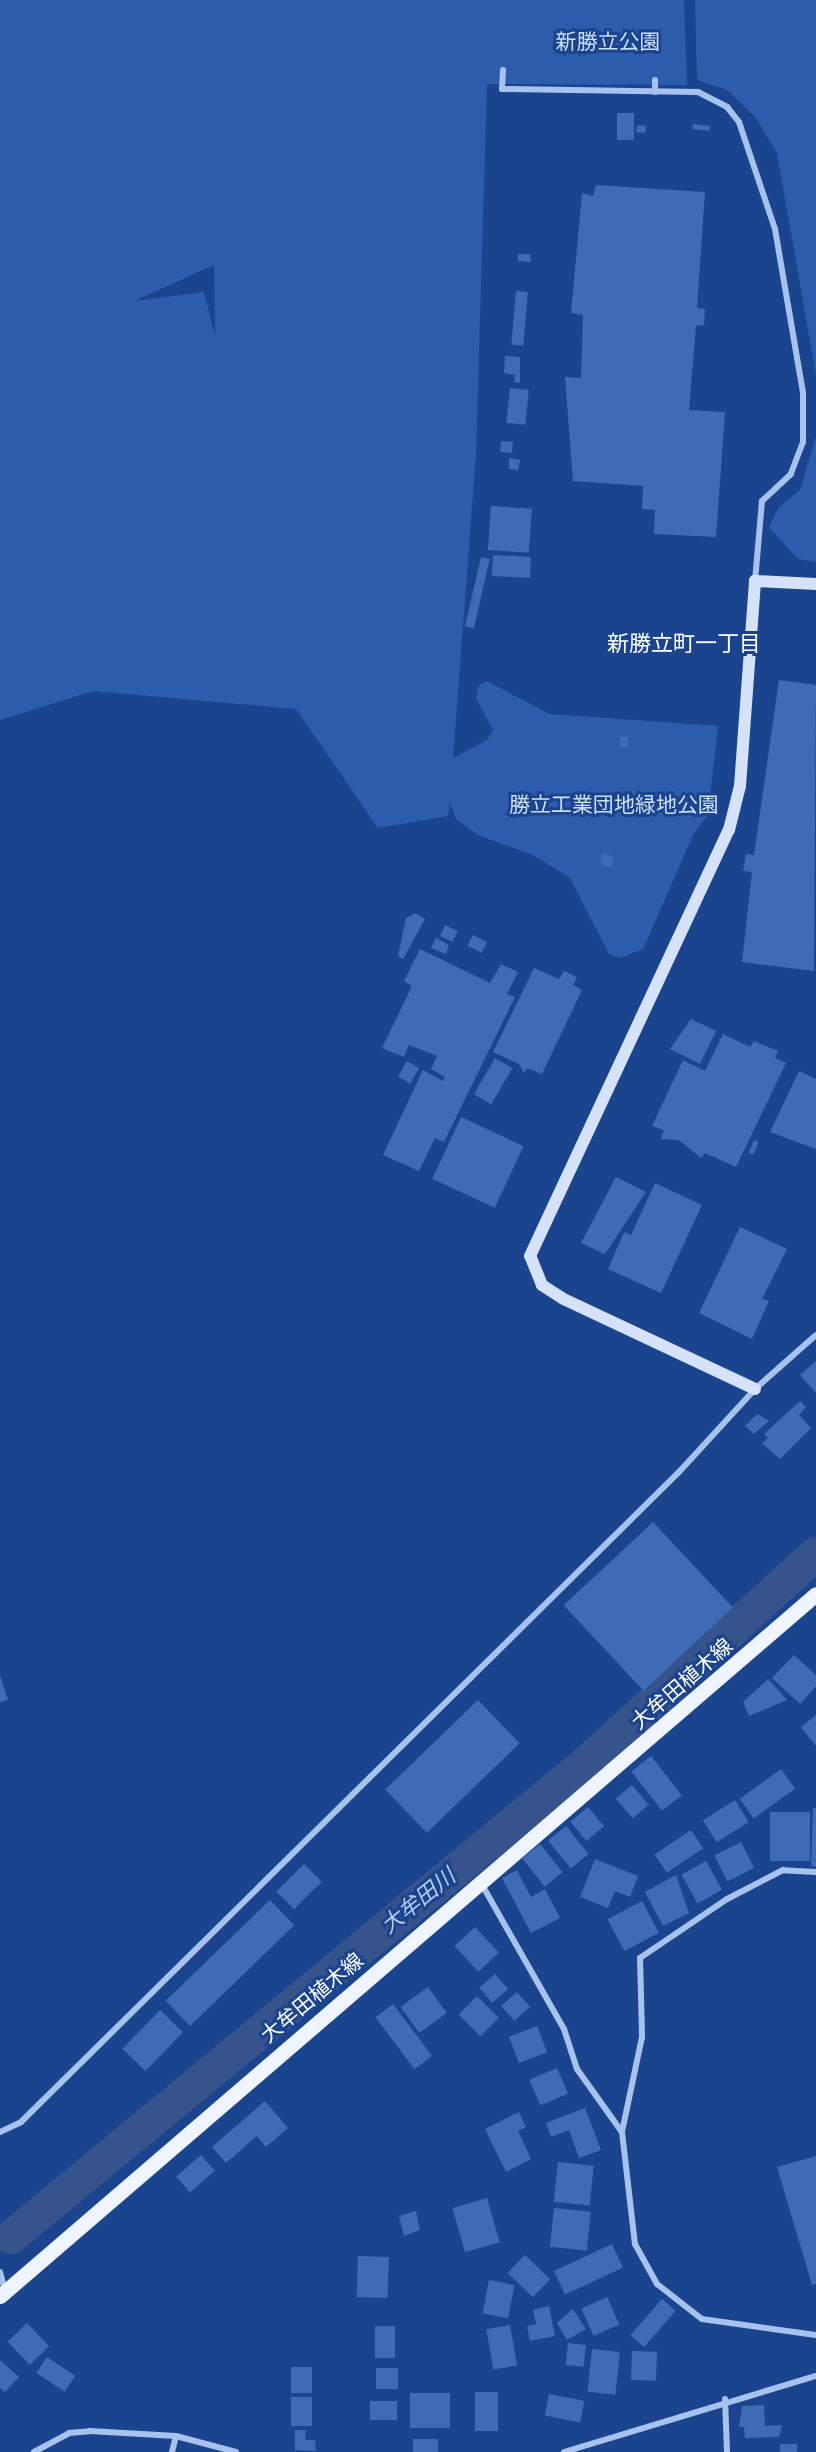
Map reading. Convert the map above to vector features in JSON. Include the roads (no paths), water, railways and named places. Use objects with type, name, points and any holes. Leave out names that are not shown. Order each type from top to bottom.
[{"type":"main road","name":"大牟田植木線","points":[[3,2294],[816,1594]]},
{"type":"street","points":[[502,70],[502,89],[698,92],[727,107],[752,147],[775,229],[803,393],[803,442],[791,474],[762,501],[754,581],[740,786],[729,830],[530,1256],[542,1285],[562,1298],[755,1389]]},
{"type":"street","points":[[655,80],[655,92]]},
{"type":"street","points":[[754,581],[816,584]]},
{"type":"street","points":[[0,2132],[30,2114],[680,1472],[755,1389],[816,1335]]},
{"type":"street","points":[[816,1872],[783,1870],[728,1899],[640,1958],[642,2037],[622,2132],[635,2244],[657,2284],[702,2319],[816,2335]]},
{"type":"street","points":[[481,1882],[564,2029],[577,2069],[622,2132]]},
{"type":"street","points":[[0,2272],[3,2294]]},
{"type":"street","points":[[564,2452],[725,2399],[816,2376]]},
{"type":"street","points":[[725,2399],[727,2452]]},
{"type":"street","points":[[34,2452],[49,2448],[69,2433],[90,2431],[176,2436],[236,2452]]},
{"type":"street","points":[[172,2452],[176,2436]]},
{"type":"waterway","name":"大牟田川","points":[[11,2237],[586,1763],[816,1554]]},
{"type":"district","name":"新勝立町一丁目","points":[[684,644]]},
{"type":"park label","name":"新勝立公園","points":[[608,42]]},
{"type":"park label","name":"勝立工業団地緑地公園","points":[[614,805]]}]
